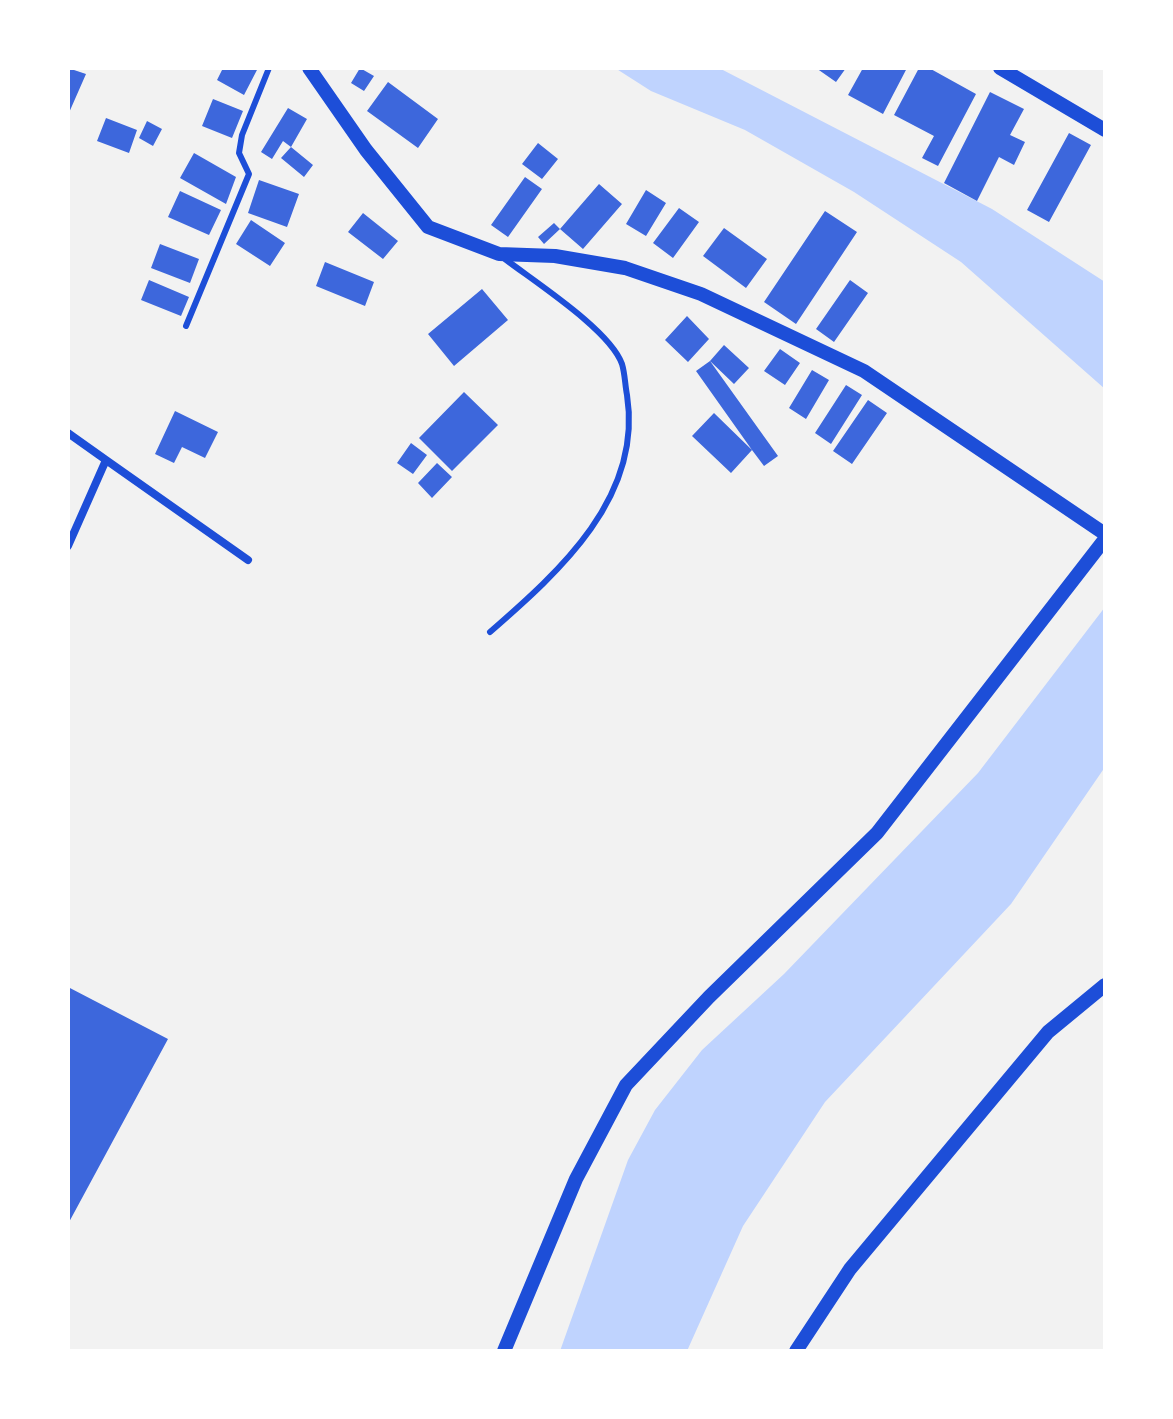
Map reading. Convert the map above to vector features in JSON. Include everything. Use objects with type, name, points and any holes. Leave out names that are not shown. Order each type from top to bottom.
[{"type":"street","points":[[309,68],[366,150],[428,227],[499,254],[555,256],[625,268],[701,294],[864,371],[1105,537],[877,833],[709,997],[626,1085],[576,1179],[504,1351]]},
{"type":"street","points":[[1000,68],[1101,124]]},
{"type":"street","points":[[68,433],[248,560]]},
{"type":"street","points":[[68,546],[106,460]]},
{"type":"street","points":[[796,1351],[850,1269],[1048,1032],[1105,985]]},
{"type":"lane","points":[[186,326],[249,174],[239,153],[242,135],[269,68]]},
{"type":"lane","points":[[490,632],[547,583],[594,526],[623,470],[630,419],[622,363],[593,326],[499,254]]},
{"type":"water","points":[[615,68],[719,68],[992,209],[1105,282],[1105,389],[961,262],[854,192],[745,130],[651,91]]},
{"type":"water","points":[[1105,607],[1105,767],[1011,904],[825,1102],[743,1226],[687,1351],[560,1351],[628,1160],[655,1110],[702,1050],[784,974],[978,773]]},
{"type":"building","points":[[68,68],[86,74],[68,115]]},
{"type":"building","points":[[223,68],[258,68],[244,95],[217,80]]},
{"type":"building","points":[[360,68],[374,76],[364,91],[351,83]]},
{"type":"building","points":[[816,68],[846,68],[836,82]]},
{"type":"building","points":[[863,68],[907,68],[883,114],[848,95]]},
{"type":"building","points":[[919,68],[929,68],[976,94],[938,166],[922,158],[934,136],[894,115]]},
{"type":"building","points":[[388,82],[438,119],[418,148],[367,111]]},
{"type":"building","points":[[990,92],[1024,109],[1010,135],[1025,142],[1014,165],[999,157],[977,201],[944,183]]},
{"type":"building","points":[[213,99],[243,111],[232,138],[202,126]]},
{"type":"building","points":[[288,108],[307,119],[291,147],[283,141],[272,159],[261,152]]},
{"type":"building","points":[[106,118],[137,130],[129,153],[97,141]]},
{"type":"building","points":[[147,121],[162,129],[153,146],[139,138]]},
{"type":"building","points":[[1069,133],[1091,145],[1049,222],[1027,210]]},
{"type":"building","points":[[538,143],[558,159],[542,179],[522,164]]},
{"type":"building","points":[[291,147],[313,165],[304,177],[281,158]]},
{"type":"building","points":[[194,153],[236,177],[226,204],[180,178]]},
{"type":"building","points":[[525,177],[542,189],[508,237],[491,225]]},
{"type":"building","points":[[259,180],[299,194],[287,227],[248,213]]},
{"type":"building","points":[[599,184],[622,204],[583,249],[560,229]]},
{"type":"building","points":[[646,190],[666,203],[646,236],[626,224]]},
{"type":"building","points":[[180,191],[221,210],[209,235],[168,217]]},
{"type":"building","points":[[679,208],[699,222],[673,258],[653,243]]},
{"type":"building","points":[[825,211],[857,232],[796,324],[764,302]]},
{"type":"building","points":[[363,213],[398,241],[383,259],[348,232]]},
{"type":"building","points":[[251,220],[285,243],[270,266],[236,244]]},
{"type":"building","points":[[554,223],[560,229],[544,244],[538,237]]},
{"type":"building","points":[[724,228],[767,259],[746,288],[703,256]]},
{"type":"building","points":[[160,244],[199,259],[190,283],[151,268]]},
{"type":"building","points":[[325,262],[374,282],[365,306],[316,286]]},
{"type":"building","points":[[149,280],[189,297],[181,316],[141,300]]},
{"type":"building","points":[[850,280],[868,293],[834,342],[816,329]]},
{"type":"building","points":[[482,289],[508,320],[454,366],[428,334]]},
{"type":"building","points":[[687,316],[709,339],[688,362],[665,340]]},
{"type":"building","points":[[724,345],[749,368],[734,384],[710,361]]},
{"type":"building","points":[[780,349],[800,363],[785,385],[764,371]]},
{"type":"building","points":[[710,361],[778,456],[764,466],[696,371]]},
{"type":"building","points":[[812,370],[829,380],[806,419],[789,408]]},
{"type":"building","points":[[846,385],[862,395],[831,444],[815,433]]},
{"type":"building","points":[[464,392],[498,425],[452,471],[419,438]]},
{"type":"building","points":[[868,400],[887,413],[852,464],[833,451]]},
{"type":"building","points":[[175,411],[218,432],[205,458],[182,447],[174,463],[155,454]]},
{"type":"building","points":[[714,413],[752,450],[731,473],[692,436]]},
{"type":"building","points":[[411,443],[427,455],[413,474],[397,463]]},
{"type":"building","points":[[437,463],[452,477],[432,498],[418,483]]},
{"type":"building","points":[[68,987],[168,1039],[68,1224]]}]
